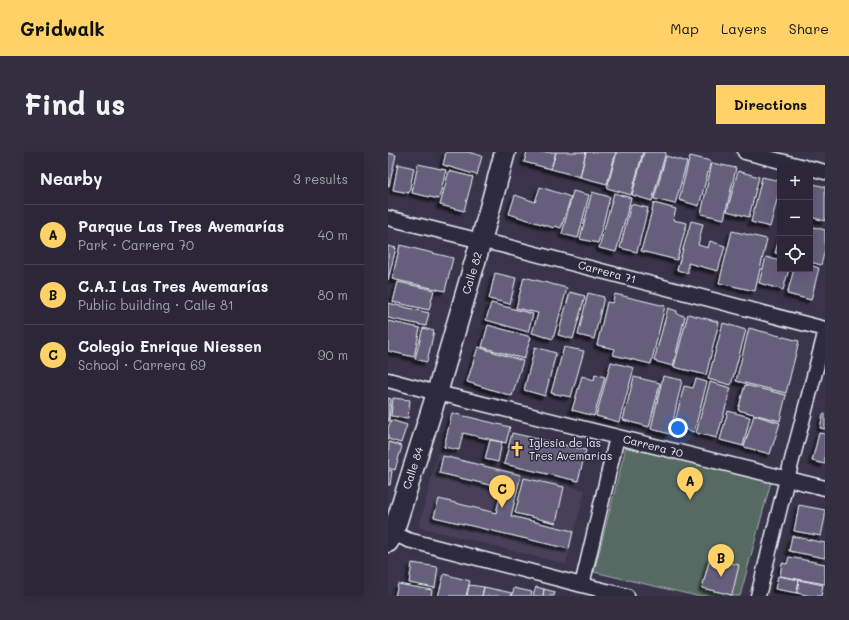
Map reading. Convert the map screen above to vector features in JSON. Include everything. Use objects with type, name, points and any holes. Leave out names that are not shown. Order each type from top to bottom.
[{"type":"street","name":"Calle 82","points":[[437,394],[481,241],[504,152]]},
{"type":"street","points":[[745,152],[792,164]]},
{"type":"street","points":[[813,169],[825,172]]},
{"type":"street","name":"Carrera 71","points":[[388,218],[501,245],[825,329]]},
{"type":"street","points":[[758,596],[825,334]]},
{"type":"street","name":"Carrera 70","points":[[388,380],[437,394],[459,398],[825,488]]},
{"type":"street","name":"Calle 84","points":[[390,534],[437,394]]},
{"type":"street","points":[[582,585],[617,437]]},
{"type":"street","points":[[390,534],[408,540],[627,596]]},
{"type":"shaded area","points":[[438,453],[585,490],[566,564],[419,527]]},
{"type":"green space","points":[[627,443],[772,478],[740,596],[697,596],[594,572]]},
{"type":"building","points":[[446,152],[468,152],[482,156],[477,175],[443,165]]},
{"type":"building","points":[[527,152],[556,152],[551,169],[524,162]]},
{"type":"building","points":[[556,152],[586,152],[580,177],[551,169]]},
{"type":"building","points":[[586,152],[616,152],[607,184],[580,177]]},
{"type":"building","points":[[617,152],[643,152],[631,195],[607,188]]},
{"type":"building","points":[[644,152],[666,152],[652,201],[632,195]]},
{"type":"building","points":[[388,153],[396,155],[389,186],[388,186]]},
{"type":"building","points":[[666,156],[687,162],[675,204],[654,199]]},
{"type":"building","points":[[690,156],[711,161],[699,206],[679,200]]},
{"type":"building","points":[[712,163],[736,168],[724,219],[701,214]]},
{"type":"building","points":[[398,164],[414,168],[409,193],[393,190]]},
{"type":"building","points":[[418,164],[446,170],[439,199],[412,193]]},
{"type":"building","points":[[449,171],[473,177],[464,211],[440,205]]},
{"type":"building","points":[[738,171],[759,177],[749,217],[727,211]]},
{"type":"building","points":[[762,177],[777,180],[777,200],[770,227],[751,222]]},
{"type":"building","points":[[813,184],[825,187],[825,221],[813,218]]},
{"type":"building","points":[[540,187],[571,197],[561,228],[555,226],[554,228],[509,214],[515,195],[535,202]]},
{"type":"building","points":[[573,191],[589,195],[578,238],[562,234]]},
{"type":"building","points":[[592,192],[610,197],[598,243],[580,239]]},
{"type":"building","points":[[614,193],[631,198],[616,252],[599,248]]},
{"type":"building","points":[[654,203],[676,209],[673,220],[687,223],[677,260],[641,251]]},
{"type":"building","points":[[631,204],[648,208],[637,252],[620,248]]},
{"type":"building","points":[[691,221],[703,224],[698,245],[708,248],[710,241],[725,246],[718,271],[688,263],[688,273],[677,270]]},
{"type":"building","points":[[813,227],[825,230],[825,250],[821,265],[813,263]]},
{"type":"building","points":[[732,231],[767,239],[755,291],[719,283]]},
{"type":"building","points":[[400,245],[453,258],[445,291],[392,279]]},
{"type":"building","points":[[388,246],[396,248],[388,280]]},
{"type":"building","points":[[766,257],[777,260],[777,272],[788,272],[783,290],[759,283]]},
{"type":"building","points":[[813,266],[819,268],[811,300],[787,294],[793,272],[813,272]]},
{"type":"building","points":[[495,273],[516,278],[510,304],[489,299]]},
{"type":"building","points":[[524,277],[567,288],[553,339],[532,333],[538,313],[516,308]]},
{"type":"building","points":[[398,282],[434,290],[429,310],[393,302]]},
{"type":"building","points":[[570,292],[585,296],[573,339],[558,335]]},
{"type":"building","points":[[588,293],[604,297],[594,339],[578,335]]},
{"type":"building","points":[[615,294],[665,306],[651,364],[613,355],[615,349],[597,345],[607,302],[612,303]]},
{"type":"building","points":[[388,303],[429,313],[426,326],[388,318]]},
{"type":"building","points":[[491,303],[533,314],[528,332],[486,320]]},
{"type":"building","points":[[668,308],[677,311],[677,314],[685,316],[673,366],[654,361]]},
{"type":"building","points":[[688,314],[719,322],[706,375],[674,367]]},
{"type":"building","points":[[388,321],[420,328],[414,357],[388,351]]},
{"type":"building","points":[[723,323],[746,330],[731,385],[708,379]]},
{"type":"building","points":[[488,325],[531,337],[524,359],[482,347]]},
{"type":"building","points":[[423,328],[434,331],[427,362],[415,359]]},
{"type":"building","points":[[749,328],[799,341],[786,393],[736,381]]},
{"type":"building","points":[[478,347],[523,361],[512,396],[467,382]]},
{"type":"building","points":[[535,347],[556,353],[545,396],[524,390]]},
{"type":"building","points":[[564,347],[584,351],[571,397],[551,393]]},
{"type":"building","points":[[611,362],[634,368],[619,422],[596,416]]},
{"type":"building","points":[[595,374],[605,377],[594,416],[572,410],[582,376],[594,380]]},
{"type":"building","points":[[663,376],[682,380],[670,434],[651,429]]},
{"type":"building","points":[[634,377],[660,383],[649,427],[623,420]]},
{"type":"building","points":[[696,379],[707,382],[694,432],[674,426],[684,386],[693,388]]},
{"type":"building","points":[[710,382],[731,388],[717,438],[696,433]]},
{"type":"building","points":[[745,385],[786,395],[780,421],[738,410]]},
{"type":"building","points":[[388,398],[391,399],[389,421],[388,421]]},
{"type":"building","points":[[393,398],[410,400],[408,418],[391,416]]},
{"type":"building","points":[[728,411],[750,417],[743,446],[720,440]]},
{"type":"building","points":[[452,413],[510,427],[506,443],[463,433],[459,450],[444,447]]},
{"type":"building","points":[[823,414],[825,414],[825,429],[820,428]]},
{"type":"building","points":[[754,415],[780,423],[770,454],[744,447]]},
{"type":"building","points":[[391,420],[407,425],[401,443],[388,439],[388,428]]},
{"type":"building","points":[[512,433],[586,450],[578,481],[504,464]]},
{"type":"building","points":[[819,433],[825,434],[825,464],[812,461]]},
{"type":"building","points":[[490,440],[502,442],[498,462],[485,459]]},
{"type":"building","points":[[389,442],[402,446],[395,470],[388,468]]},
{"type":"building","points":[[443,456],[521,475],[511,516],[573,531],[569,549],[434,517],[439,499],[496,513],[502,488],[439,473]]},
{"type":"building","points":[[388,470],[392,471],[390,485],[388,485]]},
{"type":"building","points":[[524,478],[564,487],[556,523],[515,513]]},
{"type":"building","points":[[799,505],[825,510],[821,536],[794,531]]},
{"type":"building","points":[[792,536],[825,543],[825,558],[789,551]]},
{"type":"building","points":[[789,557],[825,564],[825,584],[780,576],[782,563],[787,564]]},
{"type":"building","points":[[710,558],[739,565],[732,595],[702,588]]},
{"type":"building","points":[[412,563],[438,567],[435,588],[409,583]]},
{"type":"building","points":[[444,574],[470,581],[466,596],[438,596]]},
{"type":"building","points":[[778,576],[799,580],[797,593],[775,589]]},
{"type":"building","points":[[799,580],[823,585],[821,596],[811,596],[797,593]]},
{"type":"building","points":[[398,584],[432,590],[431,596],[395,596]]},
{"type":"building","points":[[469,585],[484,587],[482,596],[467,596]]},
{"type":"building","points":[[484,587],[512,593],[512,596],[482,596]]},
{"type":"building","points":[[536,587],[544,589],[543,596],[533,596]]},
{"type":"building","points":[[514,588],[532,592],[531,596],[512,596]]},
{"type":"building","points":[[544,589],[555,592],[554,596],[543,596]]},
{"type":"place","name":"Iglesia de las Tres Avemarías","points":[[517,449]]},
{"type":"place","name":"Parque Las Tres Avemarías","points":[[690,500]]},
{"type":"place","name":"Colegio Enrique Niessen","points":[[502,508]]},
{"type":"place","name":"C.A.I Las Tres Avemarías","points":[[721,577]]}]
